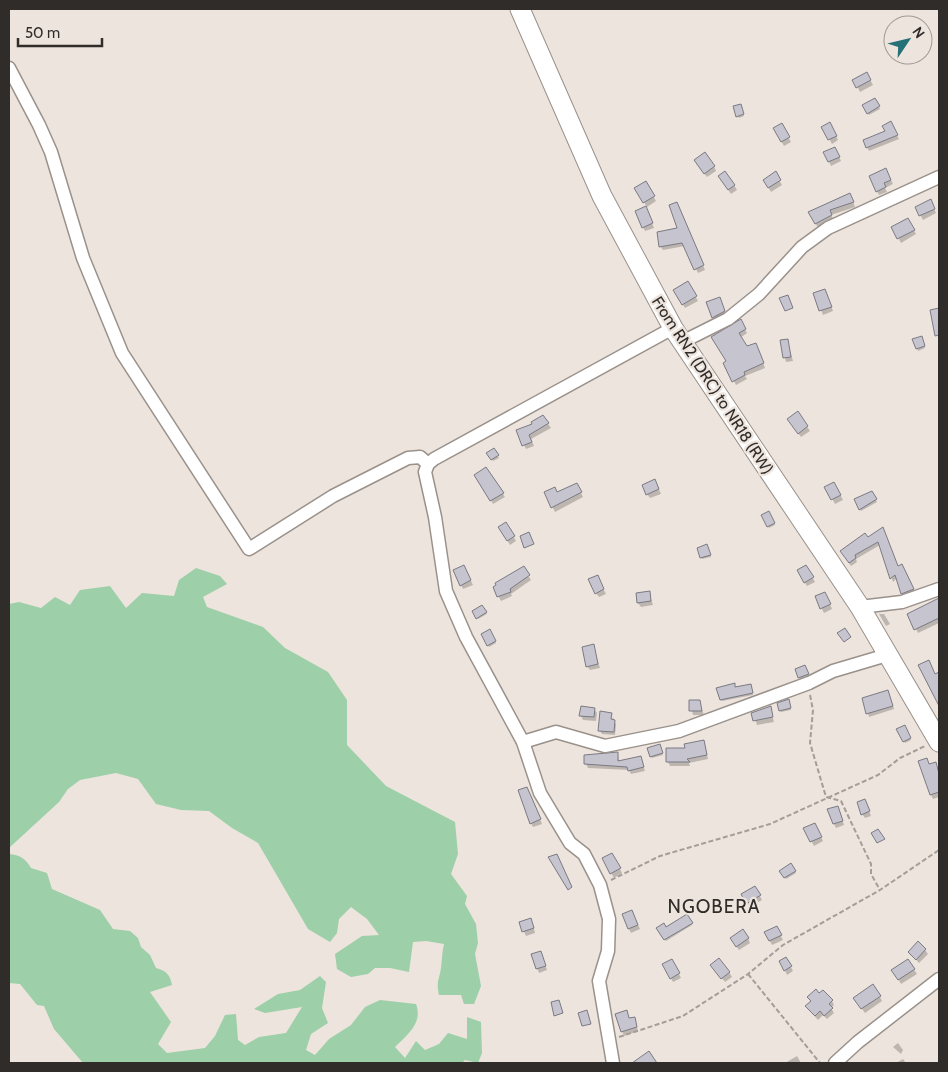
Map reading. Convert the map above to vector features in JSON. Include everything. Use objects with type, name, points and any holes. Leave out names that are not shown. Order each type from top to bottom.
[{"type":"main road","name":"From RN2 (DRC) to NR18 (RW)","points":[[520,9],[602,196],[677,335],[860,606],[939,741]]},
{"type":"street","points":[[9,68],[39,124],[51,152],[83,258],[122,353],[249,549],[333,496],[408,458],[420,457],[428,464]]},
{"type":"street","points":[[614,1063],[599,981],[608,951],[609,919],[600,885],[584,854],[570,843],[540,793],[523,742],[466,637],[446,591],[436,517],[425,472],[428,464],[677,335],[728,319],[760,294],[802,247],[828,228],[939,177]]},
{"type":"street","points":[[860,606],[902,602],[939,589]]},
{"type":"street","points":[[523,742],[556,732],[604,746],[638,741],[679,731],[808,683],[833,671],[887,655]]},
{"type":"street","points":[[835,1063],[858,1042],[939,979]]},
{"type":"path","points":[[808,683],[813,710],[810,743],[826,797]]},
{"type":"path","points":[[600,885],[660,856],[770,824],[878,775],[900,758],[939,741]]},
{"type":"path","points":[[826,797],[841,801],[871,864],[871,874],[880,890]]},
{"type":"path","points":[[609,1040],[683,1016],[748,974],[783,946],[880,890],[939,850]]},
{"type":"path","points":[[748,974],[820,1063]]},
{"type":"green space","points":[[196,568],[220,576],[227,584],[203,597],[207,607],[263,627],[285,648],[328,672],[347,700],[347,745],[386,786],[455,822],[458,854],[451,874],[467,896],[465,904],[476,924],[478,943],[475,954],[481,986],[474,1004],[464,1004],[461,995],[439,995],[438,984],[444,944],[426,941],[413,942],[409,972],[390,968],[375,968],[368,974],[351,977],[337,969],[335,954],[362,936],[379,935],[367,919],[351,907],[339,919],[337,933],[330,942],[308,929],[258,843],[232,828],[209,811],[181,810],[156,804],[138,779],[116,773],[80,780],[68,789],[59,802],[9,848],[9,604],[19,602],[41,608],[55,597],[70,605],[80,590],[110,586],[126,608],[142,593],[174,596],[179,580]]},
{"type":"green space","points":[[9,854],[22,858],[31,868],[47,873],[52,889],[100,910],[113,929],[130,931],[138,938],[141,947],[150,955],[156,968],[167,974],[172,985],[150,992],[171,1022],[158,1044],[167,1053],[205,1048],[215,1036],[225,1015],[236,1014],[238,1040],[245,1045],[259,1037],[286,1033],[302,1007],[265,1013],[254,1009],[278,994],[300,990],[320,976],[326,982],[322,1008],[328,1023],[311,1034],[306,1050],[315,1055],[329,1039],[351,1025],[365,1007],[380,1000],[416,1004],[418,1017],[416,1023],[395,1047],[405,1058],[416,1041],[425,1050],[439,1044],[448,1033],[467,1039],[467,1017],[481,1022],[482,1053],[478,1063],[465,1060],[462,1063],[83,1063],[54,1029],[44,1006],[37,1005],[20,984],[9,983]]},
{"type":"building","points":[[867,72],[871,80],[856,88],[852,80]]},
{"type":"building","points":[[875,98],[880,106],[867,114],[862,105]]},
{"type":"building","points":[[741,104],[744,114],[736,117],[733,106]]},
{"type":"building","points":[[891,121],[898,135],[866,148],[863,140],[885,131],[882,126]]},
{"type":"building","points":[[830,122],[837,136],[828,140],[821,127]]},
{"type":"building","points":[[782,123],[790,137],[781,142],[773,128]]},
{"type":"building","points":[[835,147],[840,157],[828,162],[823,152]]},
{"type":"building","points":[[705,152],[715,166],[704,174],[694,160]]},
{"type":"building","points":[[886,168],[891,180],[884,183],[886,187],[876,192],[869,176]]},
{"type":"building","points":[[725,171],[735,185],[728,190],[718,176]]},
{"type":"building","points":[[776,171],[781,180],[768,188],[763,180]]},
{"type":"building","points":[[646,181],[655,196],[643,203],[634,188]]},
{"type":"building","points":[[850,193],[854,202],[830,210],[832,215],[815,224],[808,212]]},
{"type":"building","points":[[931,199],[935,209],[919,216],[915,207]]},
{"type":"building","points":[[677,202],[704,265],[694,270],[682,243],[659,247],[657,232],[677,228],[669,205]]},
{"type":"building","points":[[646,206],[653,223],[642,228],[635,211]]},
{"type":"building","points":[[908,218],[915,230],[897,239],[891,227]]},
{"type":"building","points":[[688,281],[697,296],[682,305],[673,290]]},
{"type":"building","points":[[825,289],[832,307],[819,311],[813,293]]},
{"type":"building","points":[[788,295],[793,308],[785,311],[779,298]]},
{"type":"building","points":[[720,297],[725,311],[712,318],[706,302]]},
{"type":"building","points":[[939,308],[939,335],[935,336],[930,310]]},
{"type":"building","points":[[741,319],[746,329],[739,333],[747,346],[756,343],[764,363],[744,372],[745,375],[732,382],[723,363],[726,361],[711,337]]},
{"type":"building","points":[[922,336],[925,346],[916,349],[912,339]]},
{"type":"building","points":[[788,339],[791,357],[783,358],[780,340]]},
{"type":"building","points":[[798,411],[808,426],[798,434],[787,419]]},
{"type":"building","points":[[543,415],[549,423],[529,435],[532,442],[522,446],[516,430],[532,424],[531,422]]},
{"type":"building","points":[[494,448],[499,455],[491,460],[486,453]]},
{"type":"building","points":[[486,467],[504,493],[490,501],[474,475]]},
{"type":"building","points":[[655,479],[659,489],[646,495],[642,485]]},
{"type":"building","points":[[834,482],[841,495],[831,500],[824,487]]},
{"type":"building","points":[[577,483],[582,492],[551,508],[544,492],[555,487],[557,492]]},
{"type":"building","points":[[872,491],[877,499],[859,510],[854,499]]},
{"type":"building","points":[[769,511],[775,523],[767,527],[761,515]]},
{"type":"building","points":[[506,522],[515,536],[507,541],[498,527]]},
{"type":"building","points":[[883,527],[898,566],[902,564],[914,589],[901,594],[895,575],[890,579],[878,542],[855,555],[856,558],[849,563],[840,551],[865,533],[868,537]]},
{"type":"building","points":[[529,532],[534,544],[524,548],[520,536]]},
{"type":"building","points":[[707,544],[711,555],[700,558],[697,548]]},
{"type":"building","points":[[464,565],[471,580],[460,586],[453,570]]},
{"type":"building","points":[[806,565],[814,577],[804,583],[797,570]]},
{"type":"building","points":[[524,566],[530,575],[510,589],[511,592],[497,597],[493,587],[496,585],[495,583]]},
{"type":"building","points":[[598,575],[604,589],[595,594],[588,579]]},
{"type":"building","points":[[650,591],[651,601],[637,603],[636,593]]},
{"type":"building","points":[[825,592],[831,604],[820,609],[815,596]]},
{"type":"building","points":[[939,598],[939,618],[914,630],[907,614]]},
{"type":"building","points":[[482,605],[487,612],[476,619],[472,611]]},
{"type":"building","points":[[845,628],[851,637],[844,642],[837,633]]},
{"type":"building","points":[[490,629],[496,641],[487,646],[481,634]]},
{"type":"building","points":[[594,644],[598,664],[586,667],[582,647]]},
{"type":"building","points":[[929,660],[935,674],[939,672],[939,706],[918,665]]},
{"type":"building","points":[[805,665],[809,674],[798,678],[795,669]]},
{"type":"building","points":[[735,683],[735,687],[751,684],[753,693],[720,700],[716,688]]},
{"type":"building","points":[[888,690],[893,706],[866,714],[862,698]]},
{"type":"building","points":[[789,699],[791,708],[779,711],[777,703]]},
{"type":"building","points":[[689,700],[700,700],[702,711],[689,711]]},
{"type":"building","points":[[581,706],[595,708],[594,717],[579,716]]},
{"type":"building","points":[[771,706],[773,717],[753,721],[751,713]]},
{"type":"building","points":[[600,711],[612,713],[611,719],[615,720],[614,732],[598,731]]},
{"type":"building","points":[[905,725],[911,738],[903,742],[896,729]]},
{"type":"building","points":[[704,740],[707,755],[687,759],[690,762],[666,762],[666,748],[685,748],[684,744]]},
{"type":"building","points":[[660,744],[663,753],[650,757],[647,748]]},
{"type":"building","points":[[618,752],[618,761],[641,756],[644,767],[628,771],[627,767],[584,764],[584,755]]},
{"type":"building","points":[[927,758],[929,764],[936,762],[939,774],[939,792],[930,795],[918,761]]},
{"type":"building","points":[[527,787],[541,819],[530,824],[518,790]]},
{"type":"building","points":[[865,799],[870,811],[861,815],[857,802]]},
{"type":"building","points":[[838,806],[843,821],[833,824],[827,809]]},
{"type":"building","points":[[815,823],[822,837],[810,842],[803,828]]},
{"type":"building","points":[[878,829],[885,839],[877,843],[871,833]]},
{"type":"building","points":[[612,853],[621,868],[610,874],[602,858]]},
{"type":"building","points":[[557,854],[572,887],[568,890],[548,857]]},
{"type":"building","points":[[791,863],[796,871],[784,878],[779,871]]},
{"type":"building","points":[[755,886],[761,895],[746,904],[741,894]]},
{"type":"building","points":[[632,910],[638,925],[628,929],[622,914]]},
{"type":"building","points":[[687,914],[693,923],[664,940],[656,928],[664,923],[666,927]]},
{"type":"building","points":[[531,918],[534,928],[522,932],[519,922]]},
{"type":"building","points":[[777,926],[782,935],[769,941],[764,932]]},
{"type":"building","points":[[743,929],[749,938],[736,947],[730,938]]},
{"type":"building","points":[[918,941],[926,949],[916,960],[908,952]]},
{"type":"building","points":[[541,951],[546,966],[536,969],[531,954]]},
{"type":"building","points":[[786,957],[792,966],[784,971],[779,961]]},
{"type":"building","points":[[719,958],[730,972],[721,979],[710,965]]},
{"type":"building","points":[[672,959],[680,973],[670,979],[662,964]]},
{"type":"building","points":[[908,959],[915,969],[898,980],[891,970]]},
{"type":"building","points":[[873,984],[881,996],[861,1009],[853,998]]},
{"type":"building","points":[[816,989],[819,993],[823,990],[833,1000],[829,1004],[833,1008],[824,1016],[820,1011],[815,1016],[805,1006],[811,1001],[807,997]]},
{"type":"building","points":[[559,1000],[563,1013],[554,1016],[551,1002]]},
{"type":"building","points":[[587,1010],[591,1024],[582,1026],[578,1013]]},
{"type":"building","points":[[627,1010],[629,1018],[635,1017],[637,1027],[621,1032],[615,1014]]},
{"type":"building","points":[[649,1051],[657,1063],[632,1063]]},
{"type":"district","name":"NGOBERA","points":[[714,906]]}]
